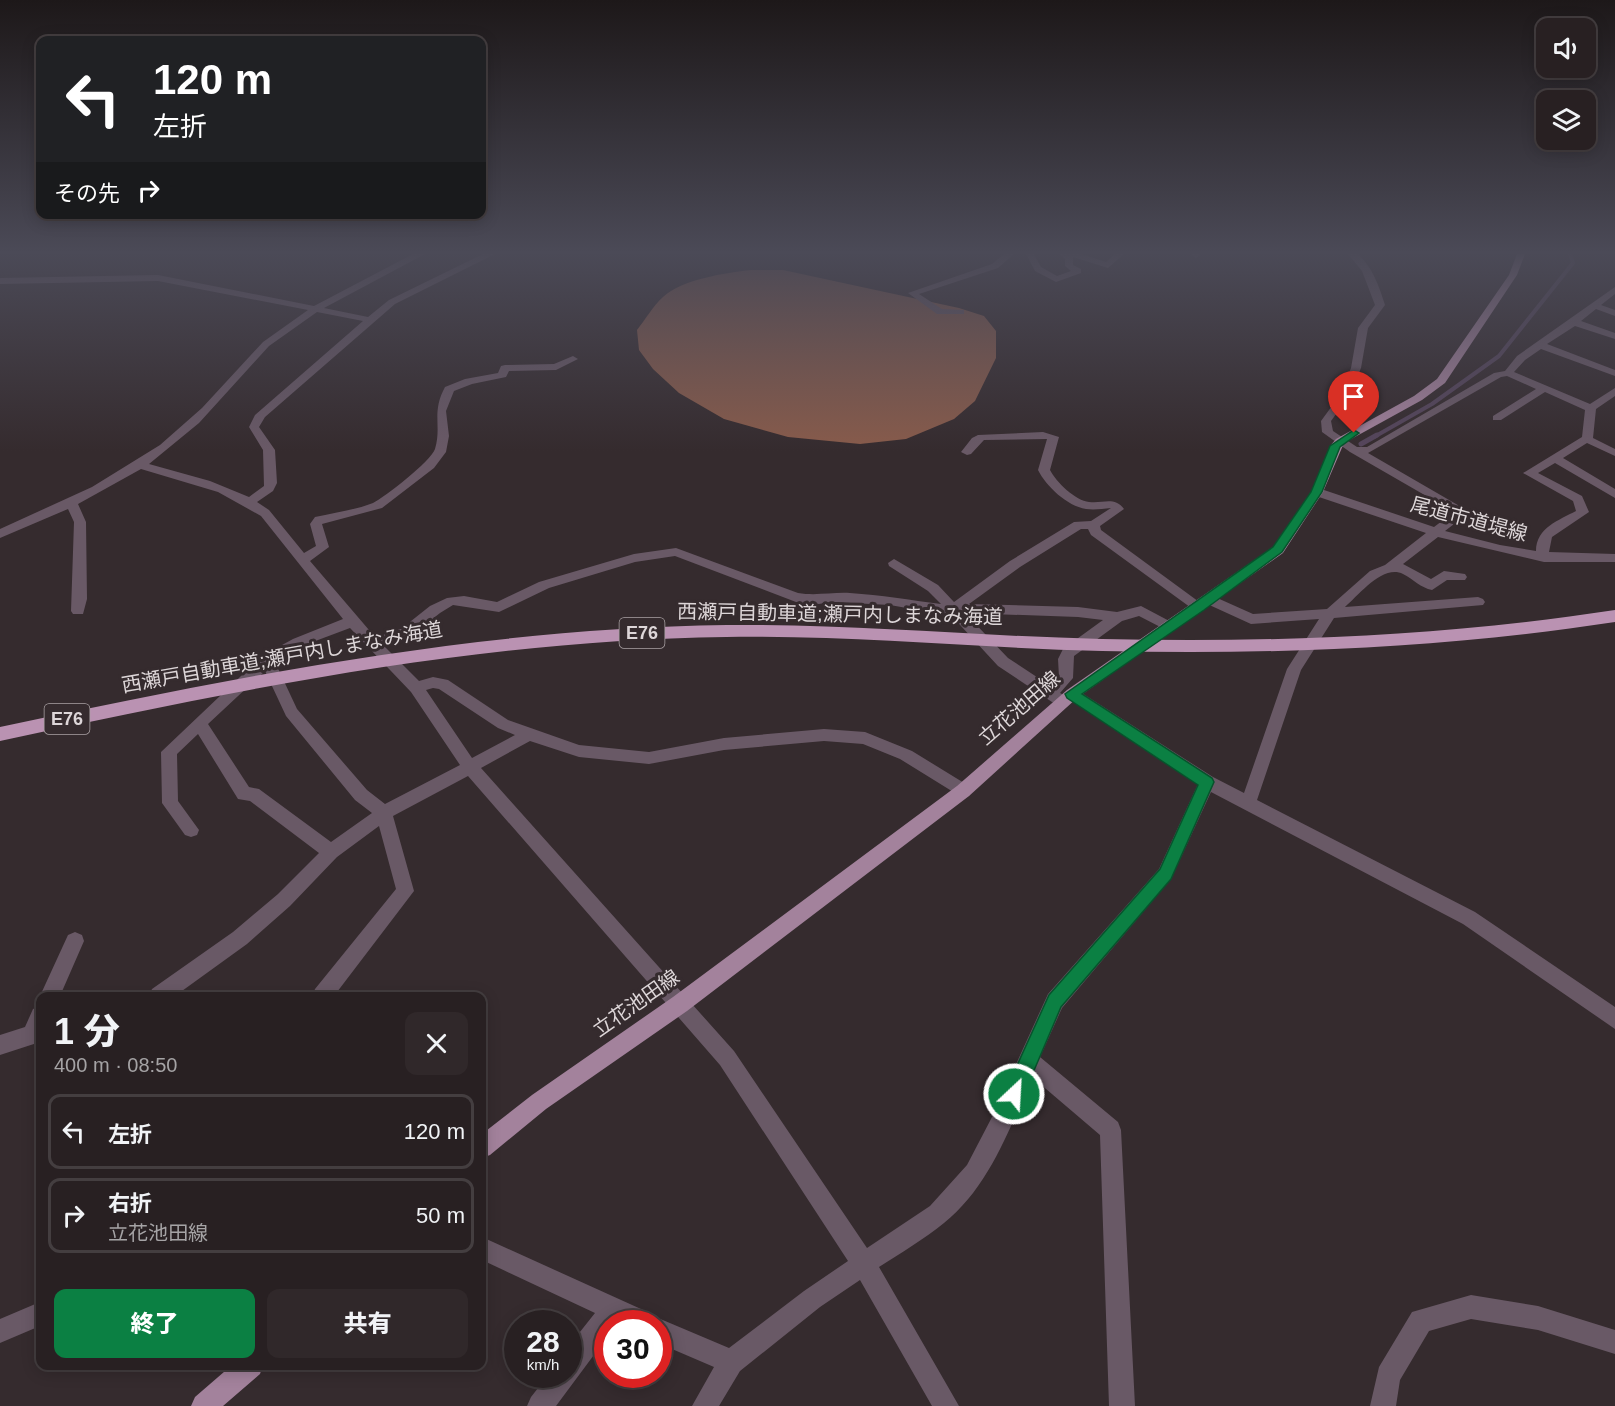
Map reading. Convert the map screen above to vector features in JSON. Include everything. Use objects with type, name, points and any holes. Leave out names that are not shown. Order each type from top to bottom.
[{"type":"highway","name":"西瀬戸自動車道;瀬戸内しまなみ海道","points":[[0,734],[331,667],[538,639],[635,633],[727,631],[836,632],[1100,645],[1220,645],[1385,641],[1527,629],[1615,616]]},
{"type":"main road","points":[[1340,441],[1418,398],[1441,381],[1483,320]]},
{"type":"main road","name":"立花池田線","points":[[486,1144],[538,1102],[680,1004],[963,791],[1062,696],[1170,627],[1278,550],[1317,492],[1340,441]]},
{"type":"main road","points":[[204,1406],[245,1370]]},
{"type":"street","points":[[0,534],[71,502],[141,465],[184,432],[266,344],[299,320]]},
{"type":"street","points":[[251,501],[269,489],[272,483],[268,450],[254,427],[260,416],[370,320]]},
{"type":"street","points":[[1369,320],[1363,328],[1356,368],[1345,395],[1326,421],[1328,432],[1354,450],[1488,526]]},
{"type":"street","points":[[1508,373],[1521,357],[1577,320]]},
{"type":"street","points":[[1574,322],[1615,336]]},
{"type":"street","points":[[1540,345],[1615,373]]},
{"type":"street","points":[[304,559],[319,552],[323,547],[316,524],[319,520],[378,505],[430,466],[438,457],[443,436],[441,411],[449,389],[469,381],[502,375],[505,368],[556,367],[573,359]]},
{"type":"street","points":[[1354,450],[1369,450],[1498,375],[1508,373],[1591,408]]},
{"type":"street","points":[[1497,418],[1544,388]]},
{"type":"street","points":[[1544,558],[1541,548],[1542,541],[1550,531],[1583,512],[1578,499],[1529,473],[1557,459],[1587,439],[1591,408],[1615,391]]},
{"type":"street","points":[[954,608],[1015,564],[1078,525],[1094,525],[1118,509],[1114,505],[1107,504],[1088,506],[1078,504],[1047,476],[1044,470],[1053,437],[1049,435],[982,437],[976,440],[967,452]]},
{"type":"street","points":[[1587,439],[1615,453]]},
{"type":"street","points":[[1557,459],[1615,494]]},
{"type":"street","points":[[141,465],[218,488],[251,501],[266,513],[352,621],[416,688],[469,766],[727,1059],[864,1264],[946,1406]]},
{"type":"street","name":"尾道市道堤線","points":[[1317,492],[1496,550],[1544,558],[1585,560],[1615,558]]},
{"type":"street","points":[[71,502],[80,522],[78,611]]},
{"type":"street","points":[[1390,568],[1462,511]]},
{"type":"street","points":[[1094,525],[1095,532],[1119,550],[1205,603],[1251,619],[1478,602]]},
{"type":"street","points":[[374,642],[410,631],[425,616],[451,601],[460,600],[492,608],[499,607],[544,585],[634,558],[666,552],[676,552],[796,597],[812,600],[832,597],[890,600],[940,609],[1078,612],[1117,617],[1141,611],[1170,627]]},
{"type":"street","points":[[894,563],[933,588],[1003,662],[1207,782],[1469,918],[1615,1020]]},
{"type":"street","points":[[1248,804],[1294,669],[1329,614],[1375,574],[1390,568],[1399,567],[1432,586],[1444,576],[1460,577]]},
{"type":"street","points":[[1062,696],[1068,674],[1065,659],[1068,653],[1117,617]]},
{"type":"street","points":[[190,830],[170,803],[169,752],[284,646],[331,631],[352,621]]},
{"type":"street","points":[[267,660],[291,712],[361,795],[384,813],[405,891],[325,992]]},
{"type":"street","points":[[416,688],[433,682],[443,684],[503,724],[579,751],[649,758],[724,744],[824,735],[865,738],[906,755],[963,791]]},
{"type":"street","points":[[200,724],[244,794],[253,794],[331,852]]},
{"type":"street","points":[[165,992],[240,939],[331,852],[384,813],[529,735]]},
{"type":"street","points":[[705,1406],[731,1362],[813,1299],[938,1214],[975,1173],[1055,1001],[1165,874],[1207,782]]},
{"type":"street","points":[[52,992],[75,941]]},
{"type":"street","points":[[0,1044],[36,1034]]},
{"type":"street","points":[[1029,1061],[1110,1130],[1122,1406]]},
{"type":"street","points":[[486,1250],[613,1309],[582,1350]]},
{"type":"street","points":[[1383,1406],[1388,1376],[1421,1321],[1472,1307],[1538,1318],[1615,1342]]},
{"type":"street","points":[[0,1331],[36,1316]]},
{"type":"street","points":[[672,1336],[731,1362]]},
{"type":"street","points":[[540,1406],[554,1388]]},
{"type":"shaded area","points":[[645,320],[987,320],[996,331],[996,358],[975,401],[954,419],[906,439],[860,444],[788,437],[724,419],[679,393],[653,369],[639,350],[637,330]]},
{"type":"waterway","points":[[1374,437],[1432,404],[1499,356],[1528,320]]},
{"type":"waterway","points":[[1361,444],[1377,435]]},
{"type":"route","points":[[1014,1094],[1055,1001],[1165,874],[1207,782],[1072,694],[1200,607],[1278,550],[1317,492],[1336,446],[1354,433]]}]
